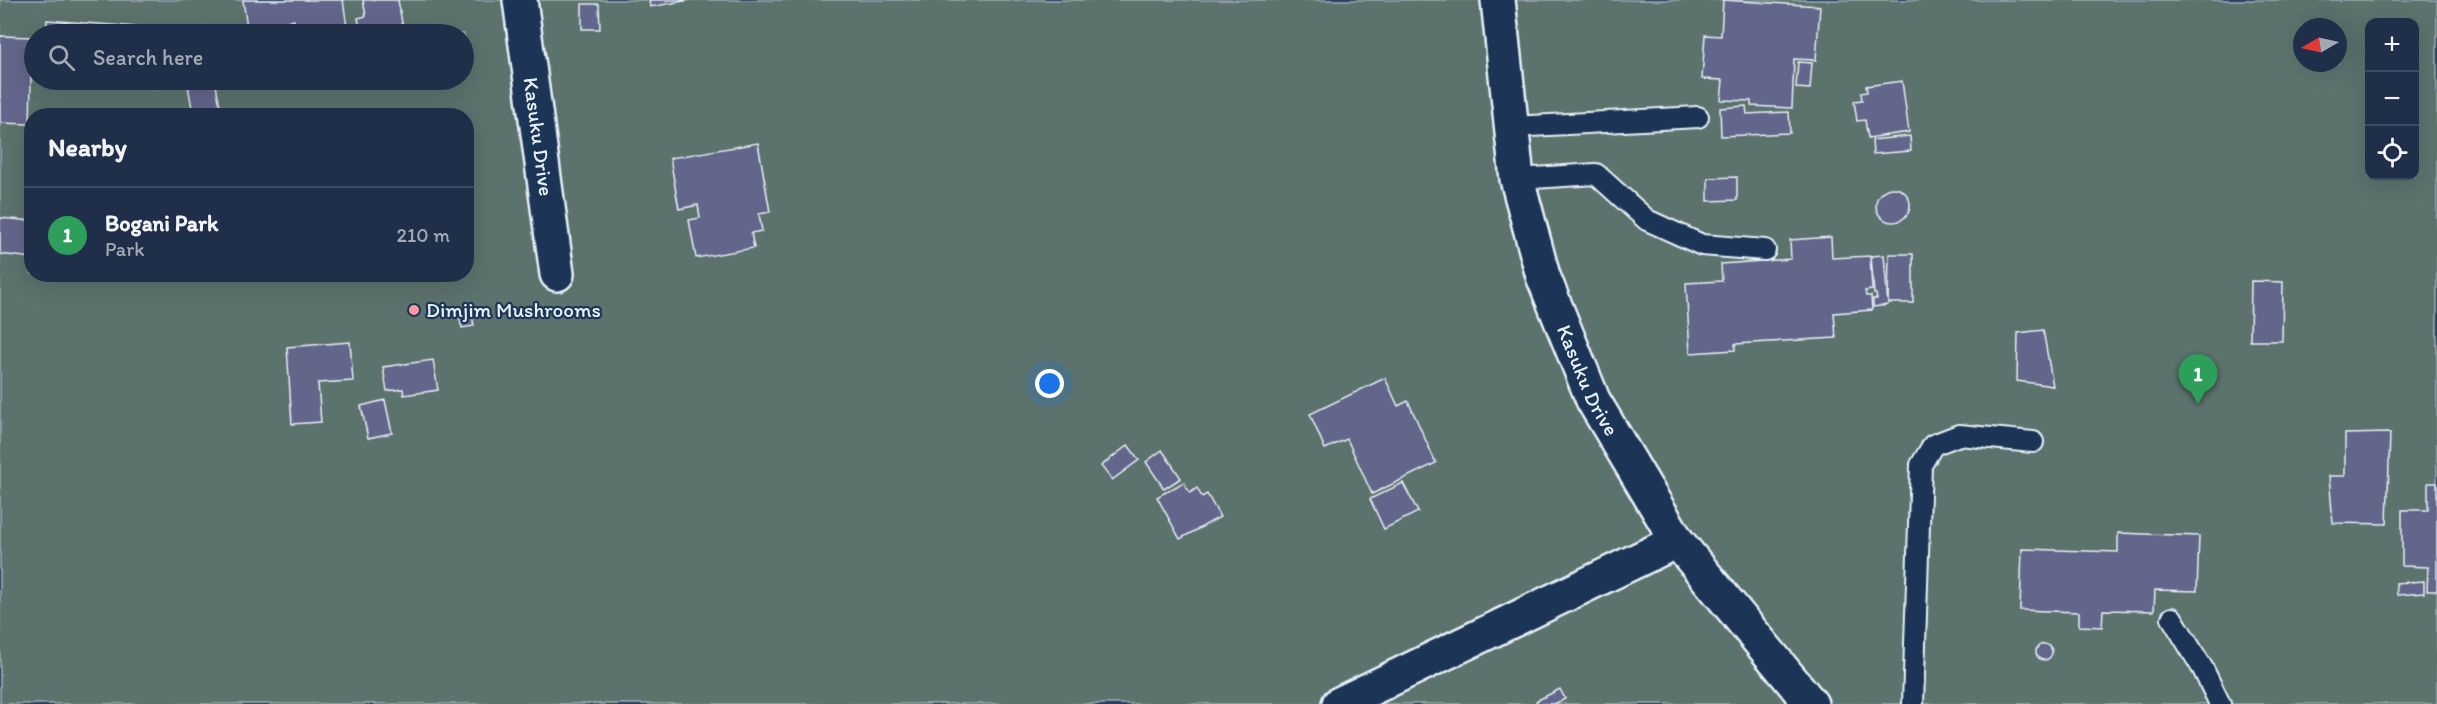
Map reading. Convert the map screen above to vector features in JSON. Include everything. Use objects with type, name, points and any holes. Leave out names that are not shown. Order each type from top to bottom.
[{"type":"street","name":"Kasuku Drive","points":[[520,0],[557,274]]},
{"type":"street","name":"Kasuku Drive","points":[[1498,0],[1517,179],[1543,276],[1593,400],[1677,541],[1811,704]]},
{"type":"street","points":[[1339,704],[1677,541]]},
{"type":"lane","points":[[1512,127],[1698,117]]},
{"type":"lane","points":[[1517,179],[1596,174],[1647,220],[1702,245],[1765,250]]},
{"type":"lane","points":[[1913,704],[1921,465],[1933,446],[1959,435],[2033,442]]},
{"type":"lane","points":[[2172,618],[2203,669],[2220,704]]},
{"type":"green space","points":[[0,0],[2437,0],[2437,704],[0,704]]},
{"type":"building","points":[[243,0],[343,0],[347,24],[295,24],[294,20],[247,24]]},
{"type":"building","points":[[363,0],[398,0],[402,24],[359,24],[358,18],[366,16]]},
{"type":"building","points":[[649,0],[690,0],[650,7]]},
{"type":"building","points":[[1723,0],[1820,6],[1816,60],[1794,59],[1792,108],[1751,106],[1751,101],[1721,100],[1723,80],[1702,79],[1705,35],[1721,36]]},
{"type":"building","points":[[582,4],[599,4],[600,29],[582,29]]},
{"type":"building","points":[[47,20],[98,24],[47,24]]},
{"type":"building","points":[[0,36],[24,37],[24,90],[31,90],[30,108],[24,108],[24,124],[0,123]]},
{"type":"building","points":[[1798,62],[1812,63],[1810,89],[1796,88]]},
{"type":"building","points":[[1902,81],[1909,132],[1868,138],[1865,120],[1857,121],[1854,101],[1862,100],[1861,93],[1867,92],[1866,86]]},
{"type":"building","points":[[189,90],[217,90],[220,108],[192,108]]},
{"type":"building","points":[[1746,106],[1747,114],[1789,112],[1790,133],[1721,136],[1720,108]]},
{"type":"building","points":[[1910,136],[1911,151],[1873,154],[1872,140]]},
{"type":"building","points":[[758,143],[770,212],[759,214],[762,231],[751,233],[754,248],[696,258],[689,220],[700,218],[698,205],[679,209],[670,158]]},
{"type":"building","points":[[1737,177],[1737,200],[1708,201],[1708,178]]},
{"type":"building","points":[[1893,188],[1905,193],[1910,205],[1905,217],[1893,222],[1881,217],[1876,205],[1881,193]]},
{"type":"building","points":[[0,218],[24,220],[24,257],[0,254]]},
{"type":"building","points":[[1831,237],[1832,258],[1870,256],[1872,290],[1865,291],[1866,296],[1871,296],[1872,310],[1834,313],[1836,338],[1735,344],[1735,350],[1690,353],[1686,283],[1722,281],[1721,264],[1791,259],[1790,240]]},
{"type":"building","points":[[1889,254],[1913,254],[1913,303],[1888,303]]},
{"type":"building","points":[[1884,255],[1888,305],[1873,307],[1873,299],[1877,299],[1874,294],[1871,256]]},
{"type":"building","points":[[2251,281],[2283,282],[2282,341],[2250,341]]},
{"type":"building","points":[[471,309],[474,326],[462,328],[458,312]]},
{"type":"building","points":[[2043,330],[2053,386],[2017,381],[2018,333]]},
{"type":"building","points":[[350,342],[353,381],[318,383],[321,422],[292,424],[287,347]]},
{"type":"building","points":[[433,360],[438,390],[404,395],[403,389],[387,391],[383,367]]},
{"type":"building","points":[[1385,378],[1398,406],[1408,401],[1436,463],[1372,494],[1347,439],[1325,449],[1310,414]]},
{"type":"building","points":[[385,400],[392,433],[368,438],[361,406]]},
{"type":"building","points":[[2390,433],[2387,524],[2333,523],[2329,476],[2345,476],[2345,434]]},
{"type":"building","points":[[1128,445],[1139,460],[1112,480],[1101,466]]},
{"type":"building","points":[[1162,450],[1181,478],[1164,489],[1146,462]]},
{"type":"building","points":[[1184,482],[1190,493],[1197,488],[1202,497],[1207,494],[1220,517],[1180,539],[1157,497]]},
{"type":"building","points":[[1403,483],[1418,512],[1384,529],[1370,499]]},
{"type":"building","points":[[2428,483],[2437,483],[2437,591],[2427,591],[2428,567],[2402,566],[2402,510],[2428,510]]},
{"type":"building","points":[[2118,533],[2199,536],[2197,591],[2155,590],[2154,611],[2103,610],[2102,627],[2079,626],[2079,612],[2020,610],[2022,549],[2118,552]]},
{"type":"building","points":[[2424,581],[2424,593],[2397,595],[2396,583]]},
{"type":"building","points":[[2041,644],[2047,644],[2052,652],[2050,658],[2041,660],[2036,655],[2036,649]]},
{"type":"building","points":[[1560,689],[1565,699],[1554,704],[1537,704],[1536,701]]},
{"type":"place","name":"Dimjim Mushrooms","points":[[414,310]]},
{"type":"place","name":"Bogani Park","points":[[2198,404]]}]
